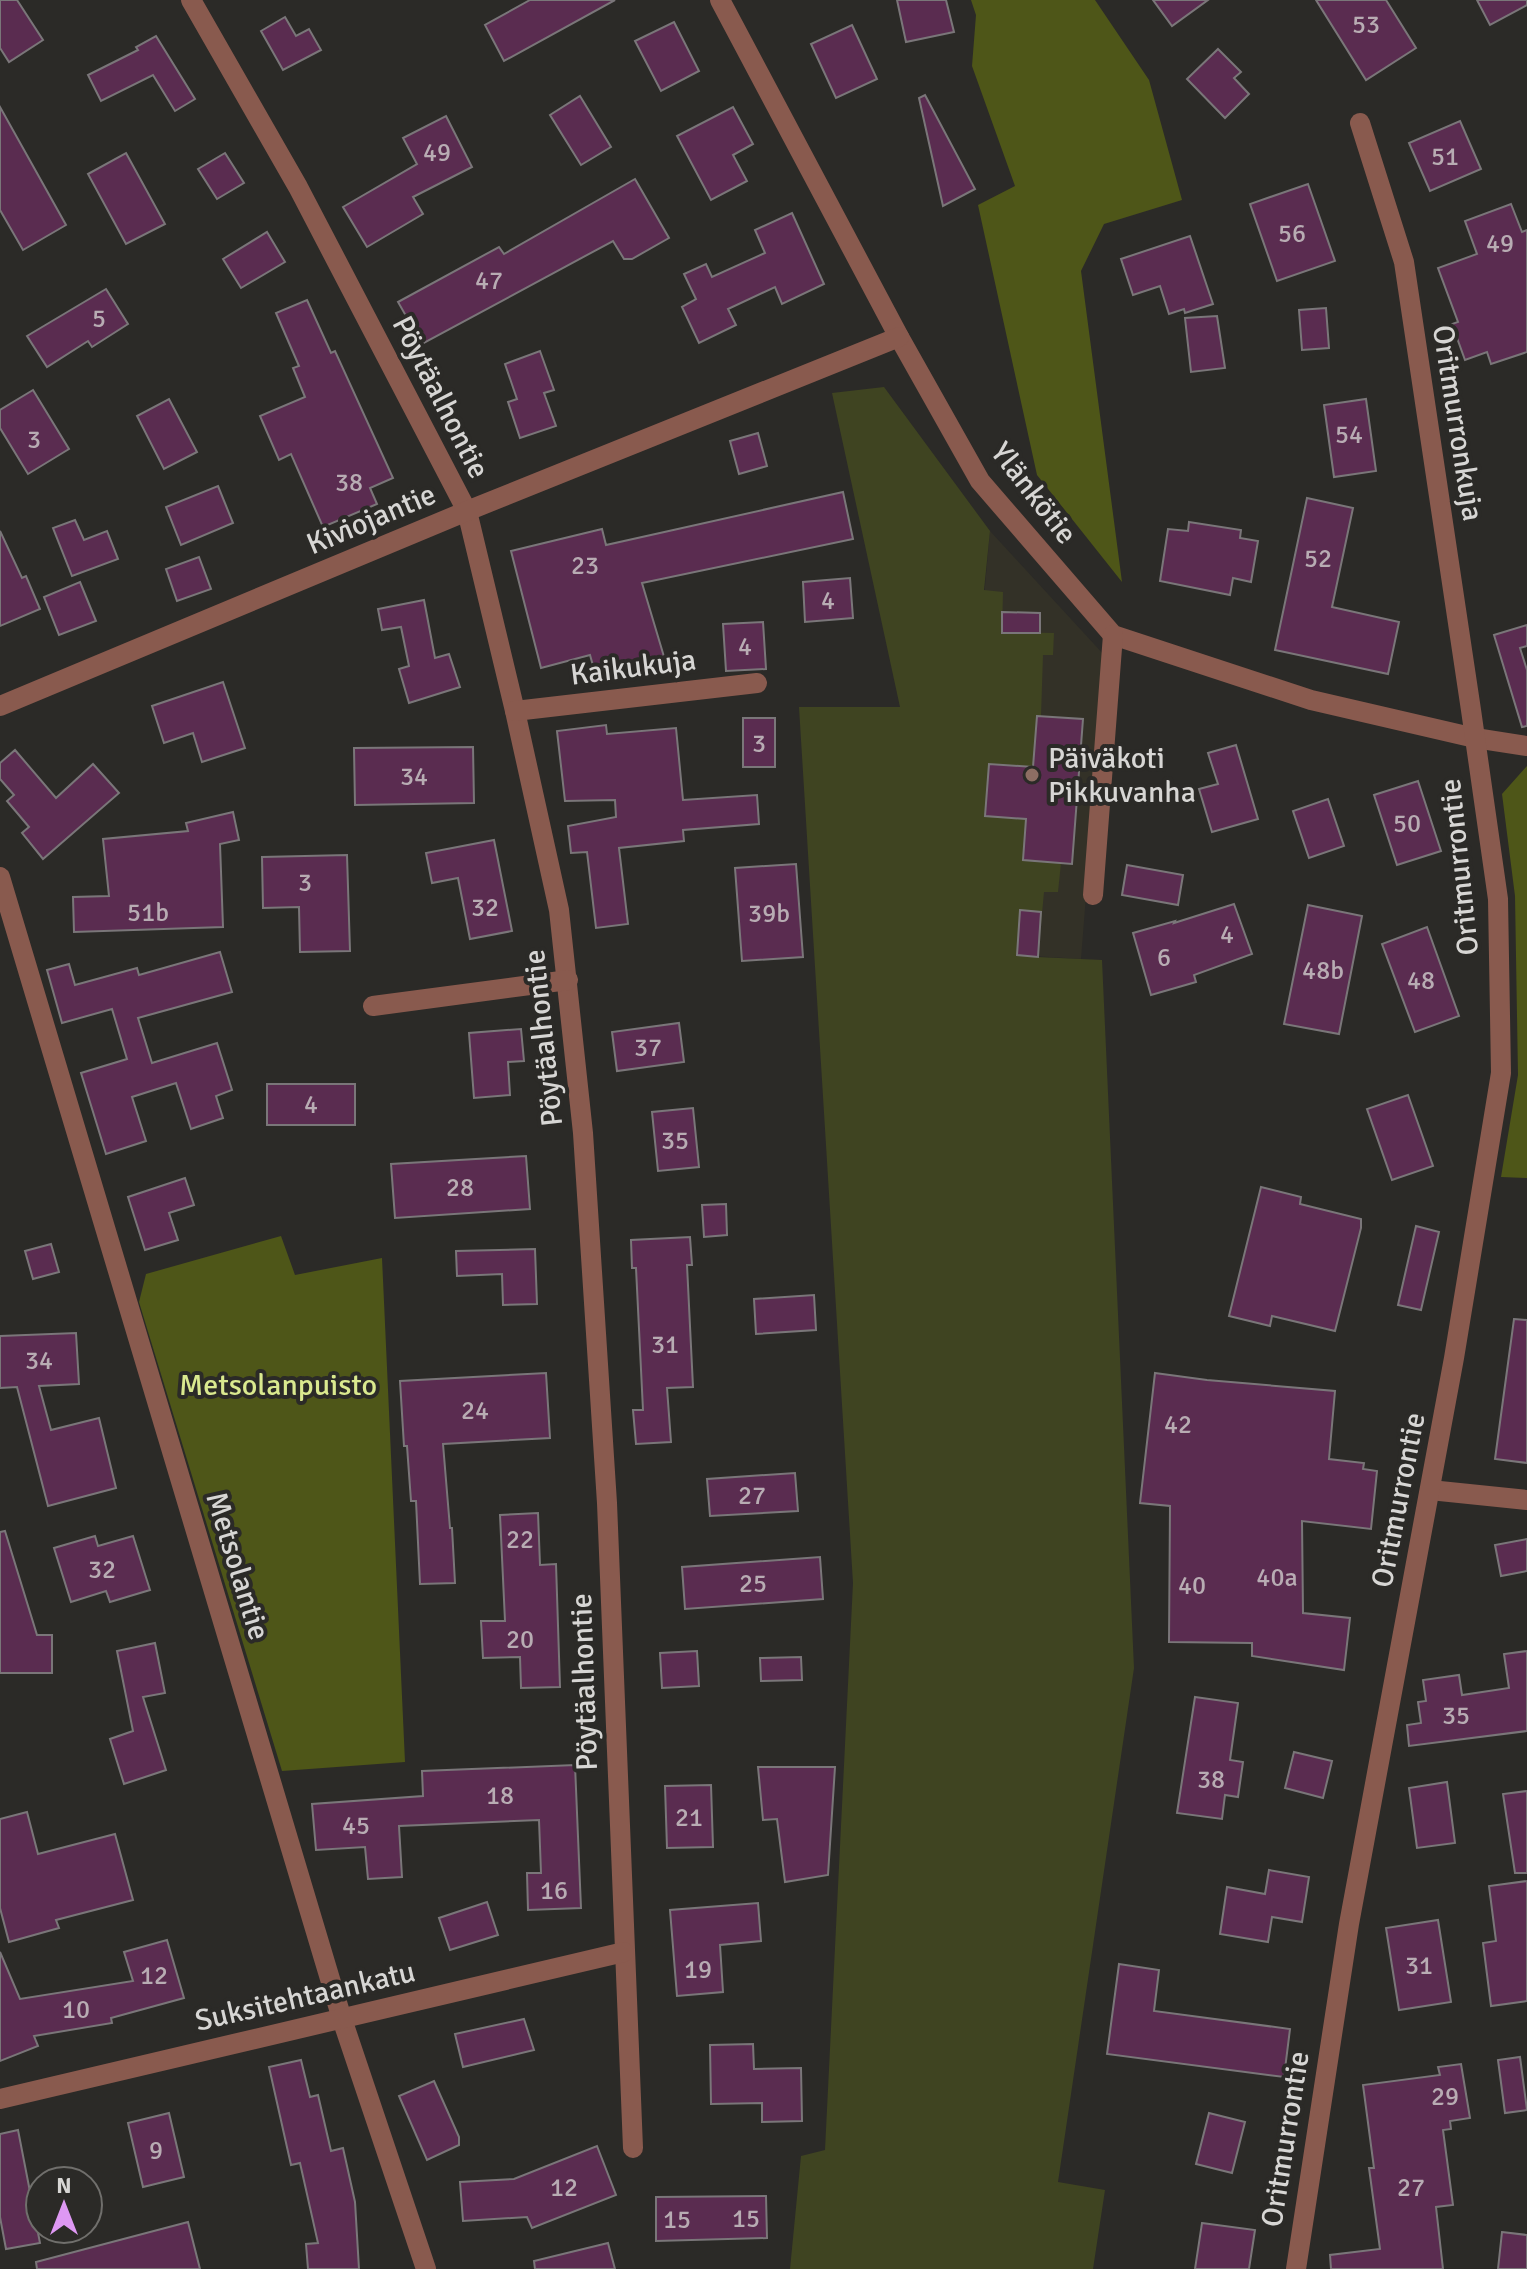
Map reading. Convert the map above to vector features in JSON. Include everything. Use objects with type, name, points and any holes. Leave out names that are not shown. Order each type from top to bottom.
[{"type":"street","name":"Pöytäalhontie","points":[[191,0],[298,187],[467,511],[559,910],[583,1133],[607,1503],[633,2148]]},
{"type":"street","name":"Ylänkötie","points":[[720,0],[899,337],[980,481],[1113,635]]},
{"type":"street","name":"Oritmurronkuja","points":[[1360,123],[1404,262],[1475,738]]},
{"type":"street","name":"Kiviojantie","points":[[0,706],[467,511],[899,337]]},
{"type":"street","points":[[1093,895],[1113,635],[1311,700],[1475,738],[1527,746]]},
{"type":"street","name":"Kaikukuja","points":[[515,711],[757,683]]},
{"type":"street","name":"Oritmurrontie","points":[[1296,2269],[1349,1924],[1430,1490],[1501,1073],[1498,899],[1475,738]]},
{"type":"street","name":"Metsolantie","points":[[0,877],[342,2019],[426,2269]]},
{"type":"street","points":[[373,1006],[568,980]]},
{"type":"street","points":[[1430,1490],[1527,1500]]},
{"type":"street","name":"Suksitehtaankatu","points":[[0,2099],[624,1952]]},
{"type":"shaded area","name":"Päiväkoti Pikkuvanha","points":[[990,531],[1105,656],[1081,959],[952,951]]},
{"type":"green space","points":[[971,0],[1095,0],[1149,80],[1182,200],[1104,224],[1081,271],[1122,582],[1037,475],[978,205],[1015,186],[972,66],[976,15]]},
{"type":"green space","points":[[884,387],[990,531],[984,590],[1003,592],[1002,632],[1054,633],[1053,655],[1043,655],[1041,716],[1037,716],[1033,767],[989,764],[985,815],[1026,819],[1023,860],[1061,863],[1058,892],[1044,892],[1038,957],[1102,960],[1134,1668],[1058,2182],[1105,2190],[1093,2269],[790,2269],[801,2156],[825,2150],[853,1583],[799,707],[900,707],[832,393]]},
{"type":"green space","points":[[1527,766],[1527,1178],[1501,1177],[1518,1075],[1515,896],[1502,794]]},
{"type":"green space","name":"Metsolanpuisto","points":[[281,1236],[295,1275],[382,1258],[405,1762],[282,1771],[139,1302],[146,1274]]},
{"type":"building","points":[[0,0],[17,0],[43,40],[9,62],[0,48]]},
{"type":"building","points":[[530,0],[615,0],[504,61],[485,25]]},
{"type":"building","points":[[897,0],[946,0],[954,32],[906,42]]},
{"type":"building","points":[[1153,0],[1208,0],[1172,26]]},
{"type":"building","points":[[1316,0],[1386,0],[1416,48],[1366,80]]},
{"type":"building","points":[[1477,0],[1527,0],[1527,5],[1490,25]]},
{"type":"building","points":[[285,17],[296,36],[309,29],[321,50],[283,70],[261,31]]},
{"type":"building","points":[[674,22],[699,71],[661,91],[635,41]]},
{"type":"building","points":[[852,25],[877,79],[836,98],[811,44]]},
{"type":"building","points":[[156,36],[195,99],[175,111],[153,75],[101,101],[88,75],[138,50],[136,47]]},
{"type":"building","points":[[1218,49],[1241,72],[1234,78],[1249,94],[1225,118],[1187,79]]},
{"type":"building","points":[[925,95],[975,189],[943,206],[919,98]]},
{"type":"building","points":[[580,96],[611,147],[581,165],[550,115]]},
{"type":"building","points":[[0,107],[66,225],[23,250],[0,210]]},
{"type":"building","points":[[733,107],[753,144],[733,155],[747,181],[711,200],[677,136]]},
{"type":"building","points":[[446,116],[472,167],[413,197],[423,214],[367,247],[343,207],[417,164],[403,138]]},
{"type":"building","points":[[1460,121],[1481,169],[1430,191],[1409,143]]},
{"type":"building","points":[[126,153],[165,224],[126,244],[88,174]]},
{"type":"building","points":[[225,153],[244,183],[217,199],[198,169]]},
{"type":"building","points":[[635,179],[669,238],[632,259],[624,259],[613,241],[422,344],[398,302],[499,247],[504,254]]},
{"type":"building","points":[[1308,184],[1335,261],[1277,281],[1250,204]]},
{"type":"building","points":[[1511,204],[1522,232],[1527,230],[1527,352],[1491,364],[1487,352],[1465,360],[1452,324],[1458,322],[1438,268],[1477,254],[1465,221]]},
{"type":"building","points":[[792,213],[824,284],[782,304],[775,287],[728,309],[736,325],[699,343],[682,307],[696,299],[684,274],[706,264],[712,277],[765,253],[755,230]]},
{"type":"building","points":[[267,232],[285,262],[241,288],[223,259]]},
{"type":"building","points":[[1190,236],[1213,304],[1185,313],[1184,309],[1169,314],[1160,286],[1133,295],[1121,259]]},
{"type":"building","points":[[106,289],[128,324],[92,347],[88,341],[47,367],[27,336]]},
{"type":"building","points":[[307,300],[331,353],[335,351],[393,478],[370,488],[377,504],[323,527],[291,454],[279,460],[260,416],[305,397],[293,368],[299,366],[276,313]]},
{"type":"building","points":[[1326,308],[1329,348],[1302,350],[1299,310]]},
{"type":"building","points":[[1217,316],[1225,368],[1191,372],[1185,318]]},
{"type":"building","points":[[540,351],[554,390],[544,393],[556,426],[520,438],[508,402],[517,399],[505,364]]},
{"type":"building","points":[[33,390],[69,449],[28,474],[0,428],[0,410]]},
{"type":"building","points":[[169,399],[197,452],[164,469],[137,416]]},
{"type":"building","points":[[1366,399],[1376,471],[1334,477],[1324,405]]},
{"type":"building","points":[[758,433],[767,466],[739,474],[730,441]]},
{"type":"building","points":[[218,486],[233,523],[181,545],[166,507]]},
{"type":"building","points":[[843,492],[853,539],[642,583],[665,660],[597,680],[590,655],[541,668],[511,551],[602,529],[606,545]]},
{"type":"building","points":[[1307,498],[1353,508],[1332,607],[1399,622],[1388,674],[1275,650]]},
{"type":"building","points":[[75,520],[84,540],[107,531],[118,559],[72,576],[53,528]]},
{"type":"building","points":[[1189,522],[1241,530],[1240,538],[1258,541],[1251,582],[1233,578],[1230,595],[1160,581],[1168,529],[1188,531]]},
{"type":"building","points":[[0,531],[22,578],[26,576],[40,609],[0,626]]},
{"type":"building","points":[[199,557],[211,589],[177,601],[166,569]]},
{"type":"building","points":[[850,578],[853,618],[805,622],[803,582]]},
{"type":"building","points":[[80,582],[96,621],[59,635],[44,597]]},
{"type":"building","points":[[424,600],[435,658],[449,654],[460,687],[409,703],[399,669],[409,666],[401,627],[382,630],[378,609]]},
{"type":"building","points":[[1002,612],[1040,613],[1040,633],[1002,633]]},
{"type":"building","points":[[763,622],[766,669],[726,671],[723,624]]},
{"type":"building","points":[[1527,625],[1527,646],[1520,648],[1527,670],[1527,726],[1522,727],[1494,635]]},
{"type":"building","points":[[223,682],[245,748],[202,762],[193,733],[164,743],[152,706]]},
{"type":"building","points":[[1037,716],[1083,719],[1072,864],[1023,860],[1026,819],[985,816],[989,764],[1033,767]]},
{"type":"building","points":[[743,718],[775,718],[775,767],[743,767]]},
{"type":"building","points":[[606,725],[607,734],[676,728],[683,800],[757,795],[759,824],[683,830],[684,841],[619,848],[628,924],[596,928],[587,852],[571,853],[568,826],[616,817],[615,800],[565,801],[557,731]]},
{"type":"building","points":[[1236,745],[1258,819],[1212,832],[1199,789],[1218,784],[1208,753]]},
{"type":"building","points":[[473,747],[474,803],[355,805],[354,748]]},
{"type":"building","points":[[15,750],[56,798],[93,764],[119,793],[43,859],[22,833],[29,827],[7,801],[14,795],[0,779],[0,763]]},
{"type":"building","points":[[1418,781],[1441,851],[1397,865],[1374,795]]},
{"type":"building","points":[[1328,799],[1344,846],[1309,858],[1293,811]]},
{"type":"building","points":[[233,812],[239,840],[220,844],[223,927],[74,932],[73,897],[109,896],[103,839],[188,831],[186,823]]},
{"type":"building","points":[[494,840],[512,931],[470,939],[458,878],[432,883],[426,853]]},
{"type":"building","points":[[347,855],[350,951],[300,952],[299,907],[263,908],[262,857]]},
{"type":"building","points":[[796,864],[803,957],[742,961],[735,868]]},
{"type":"building","points":[[1127,865],[1183,875],[1178,905],[1122,895]]},
{"type":"building","points":[[1234,904],[1252,954],[1194,975],[1196,982],[1151,995],[1133,933]]},
{"type":"building","points":[[1308,905],[1362,916],[1339,1034],[1284,1024]]},
{"type":"building","points":[[1020,910],[1041,912],[1038,957],[1017,955]]},
{"type":"building","points":[[1427,927],[1459,1016],[1415,1032],[1382,944]]},
{"type":"building","points":[[220,952],[232,992],[138,1018],[152,1063],[217,1043],[232,1090],[216,1096],[223,1118],[191,1129],[176,1083],[132,1097],[146,1141],[106,1154],[81,1073],[127,1059],[112,1009],[62,1023],[47,970],[69,964],[75,985],[137,968],[139,975]]},
{"type":"building","points":[[679,1023],[684,1062],[617,1071],[612,1032]]},
{"type":"building","points":[[521,1029],[524,1061],[508,1062],[510,1095],[474,1098],[469,1033]]},
{"type":"building","points":[[267,1084],[355,1084],[355,1125],[267,1125]]},
{"type":"building","points":[[1408,1095],[1433,1166],[1392,1180],[1367,1109]]},
{"type":"building","points":[[693,1108],[699,1167],[658,1171],[652,1112]]},
{"type":"building","points":[[526,1156],[530,1209],[395,1218],[391,1164]]},
{"type":"building","points":[[185,1178],[194,1205],[169,1213],[178,1240],[145,1250],[128,1197]]},
{"type":"building","points":[[1261,1187],[1301,1197],[1300,1204],[1361,1219],[1335,1331],[1272,1316],[1270,1326],[1229,1316]]},
{"type":"building","points":[[726,1204],[727,1235],[704,1237],[702,1205]]},
{"type":"building","points":[[1416,1226],[1439,1232],[1421,1310],[1398,1305]]},
{"type":"building","points":[[690,1237],[692,1265],[687,1265],[693,1387],[667,1388],[671,1442],[636,1444],[633,1410],[643,1410],[636,1268],[632,1268],[631,1240]]},
{"type":"building","points":[[51,1244],[59,1272],[33,1279],[25,1251]]},
{"type":"building","points":[[535,1249],[537,1304],[503,1305],[502,1274],[457,1276],[456,1251]]},
{"type":"building","points":[[814,1295],[816,1330],[756,1334],[754,1299]]},
{"type":"building","points":[[1514,1319],[1527,1320],[1527,1463],[1495,1459]]},
{"type":"building","points":[[76,1333],[79,1384],[39,1386],[51,1430],[99,1418],[116,1488],[48,1506],[17,1387],[0,1388],[0,1336]]},
{"type":"building","points":[[546,1373],[550,1438],[443,1444],[455,1583],[420,1584],[416,1501],[411,1501],[400,1381]]},
{"type":"building","points":[[1155,1373],[1335,1391],[1329,1459],[1364,1463],[1363,1469],[1377,1471],[1371,1529],[1302,1521],[1303,1613],[1350,1618],[1344,1670],[1252,1656],[1252,1643],[1169,1642],[1170,1506],[1140,1503]]},
{"type":"building","points":[[795,1473],[798,1511],[710,1516],[707,1479]]},
{"type":"building","points":[[538,1513],[540,1565],[556,1564],[560,1687],[521,1688],[520,1657],[483,1658],[481,1621],[505,1621],[500,1515]]},
{"type":"building","points":[[5,1531],[37,1635],[52,1635],[52,1673],[0,1673],[0,1532]]},
{"type":"building","points":[[95,1536],[98,1546],[133,1536],[150,1590],[110,1602],[106,1591],[71,1602],[54,1548]]},
{"type":"building","points":[[1527,1539],[1527,1571],[1501,1576],[1495,1545]]},
{"type":"building","points":[[820,1557],[823,1599],[685,1609],[682,1567]]},
{"type":"building","points":[[155,1643],[165,1693],[143,1697],[166,1770],[124,1784],[110,1739],[133,1731],[117,1651]]},
{"type":"building","points":[[697,1651],[699,1686],[662,1688],[660,1653]]},
{"type":"building","points":[[1527,1651],[1527,1731],[1409,1746],[1407,1725],[1421,1723],[1418,1702],[1426,1701],[1423,1680],[1459,1675],[1462,1695],[1509,1688],[1504,1654]]},
{"type":"building","points":[[801,1657],[802,1680],[761,1681],[760,1658]]},
{"type":"building","points":[[1195,1697],[1238,1703],[1230,1760],[1243,1762],[1238,1797],[1225,1795],[1222,1819],[1177,1813]]},
{"type":"building","points":[[1294,1752],[1332,1761],[1323,1798],[1285,1788]]},
{"type":"building","points":[[575,1765],[581,1908],[528,1910],[527,1873],[541,1873],[539,1820],[399,1826],[402,1877],[368,1879],[365,1847],[316,1850],[312,1804],[423,1796],[422,1771]]},
{"type":"building","points":[[758,1767],[835,1767],[828,1875],[785,1882],[777,1819],[763,1820]]},
{"type":"building","points":[[1447,1782],[1455,1843],[1417,1848],[1409,1788]]},
{"type":"building","points":[[711,1785],[713,1847],[667,1848],[665,1786]]},
{"type":"building","points":[[1527,1791],[1527,1873],[1515,1873],[1503,1794]]},
{"type":"building","points":[[27,1812],[38,1854],[115,1834],[133,1900],[56,1920],[59,1928],[9,1942],[0,1908],[0,1819]]},
{"type":"building","points":[[1269,1870],[1309,1877],[1302,1922],[1272,1917],[1268,1942],[1220,1934],[1227,1887],[1265,1894]]},
{"type":"building","points":[[1527,1881],[1527,2001],[1491,2006],[1483,1943],[1496,1941],[1489,1886]]},
{"type":"building","points":[[487,1902],[498,1935],[450,1950],[439,1918]]},
{"type":"building","points":[[758,1903],[761,1941],[720,1945],[723,1992],[677,1996],[670,1910]]},
{"type":"building","points":[[1438,1920],[1451,2002],[1399,2010],[1386,1928]]},
{"type":"building","points":[[167,1940],[184,1998],[111,2018],[112,2023],[34,2036],[38,2046],[0,2061],[0,1952],[20,1999],[133,1981],[124,1952]]},
{"type":"building","points":[[1119,1964],[1159,1970],[1154,2011],[1290,2029],[1284,2077],[1107,2054]]},
{"type":"building","points":[[524,2019],[534,2050],[463,2067],[455,2034]]},
{"type":"building","points":[[753,2044],[754,2069],[801,2068],[802,2121],[762,2122],[762,2103],[711,2104],[710,2045]]},
{"type":"building","points":[[1520,2057],[1527,2110],[1505,2113],[1498,2060]]},
{"type":"building","points":[[301,2060],[310,2097],[318,2095],[331,2151],[343,2148],[355,2202],[359,2269],[308,2269],[306,2244],[318,2243],[300,2163],[291,2165],[269,2067]]},
{"type":"building","points":[[1461,2064],[1470,2118],[1450,2121],[1451,2129],[1443,2130],[1453,2205],[1436,2207],[1443,2269],[1331,2269],[1330,2255],[1380,2249],[1369,2168],[1374,2168],[1363,2085],[1440,2075],[1438,2067]]},
{"type":"building","points":[[434,2081],[459,2137],[459,2145],[427,2160],[399,2096]]},
{"type":"building","points":[[169,2113],[184,2177],[143,2187],[128,2123]]},
{"type":"building","points":[[1209,2113],[1245,2122],[1232,2173],[1196,2164]]},
{"type":"building","points":[[18,2130],[25,2165],[24,2245],[29,2245],[6,2249],[0,2217],[0,2134]]},
{"type":"building","points":[[597,2146],[616,2195],[532,2228],[527,2217],[463,2221],[460,2182],[514,2179]]},
{"type":"building","points":[[766,2196],[767,2238],[656,2241],[656,2197]]},
{"type":"building","points":[[188,2222],[200,2269],[37,2269],[36,2262]]},
{"type":"building","points":[[1202,2223],[1255,2230],[1249,2269],[1195,2269]]},
{"type":"building","points":[[1502,2232],[1527,2235],[1527,2269],[1498,2269]]},
{"type":"building","points":[[608,2243],[615,2269],[535,2269],[534,2261]]},
{"type":"place","name":"Päiväkoti Pikkuvanha","points":[[1032,775]]}]
